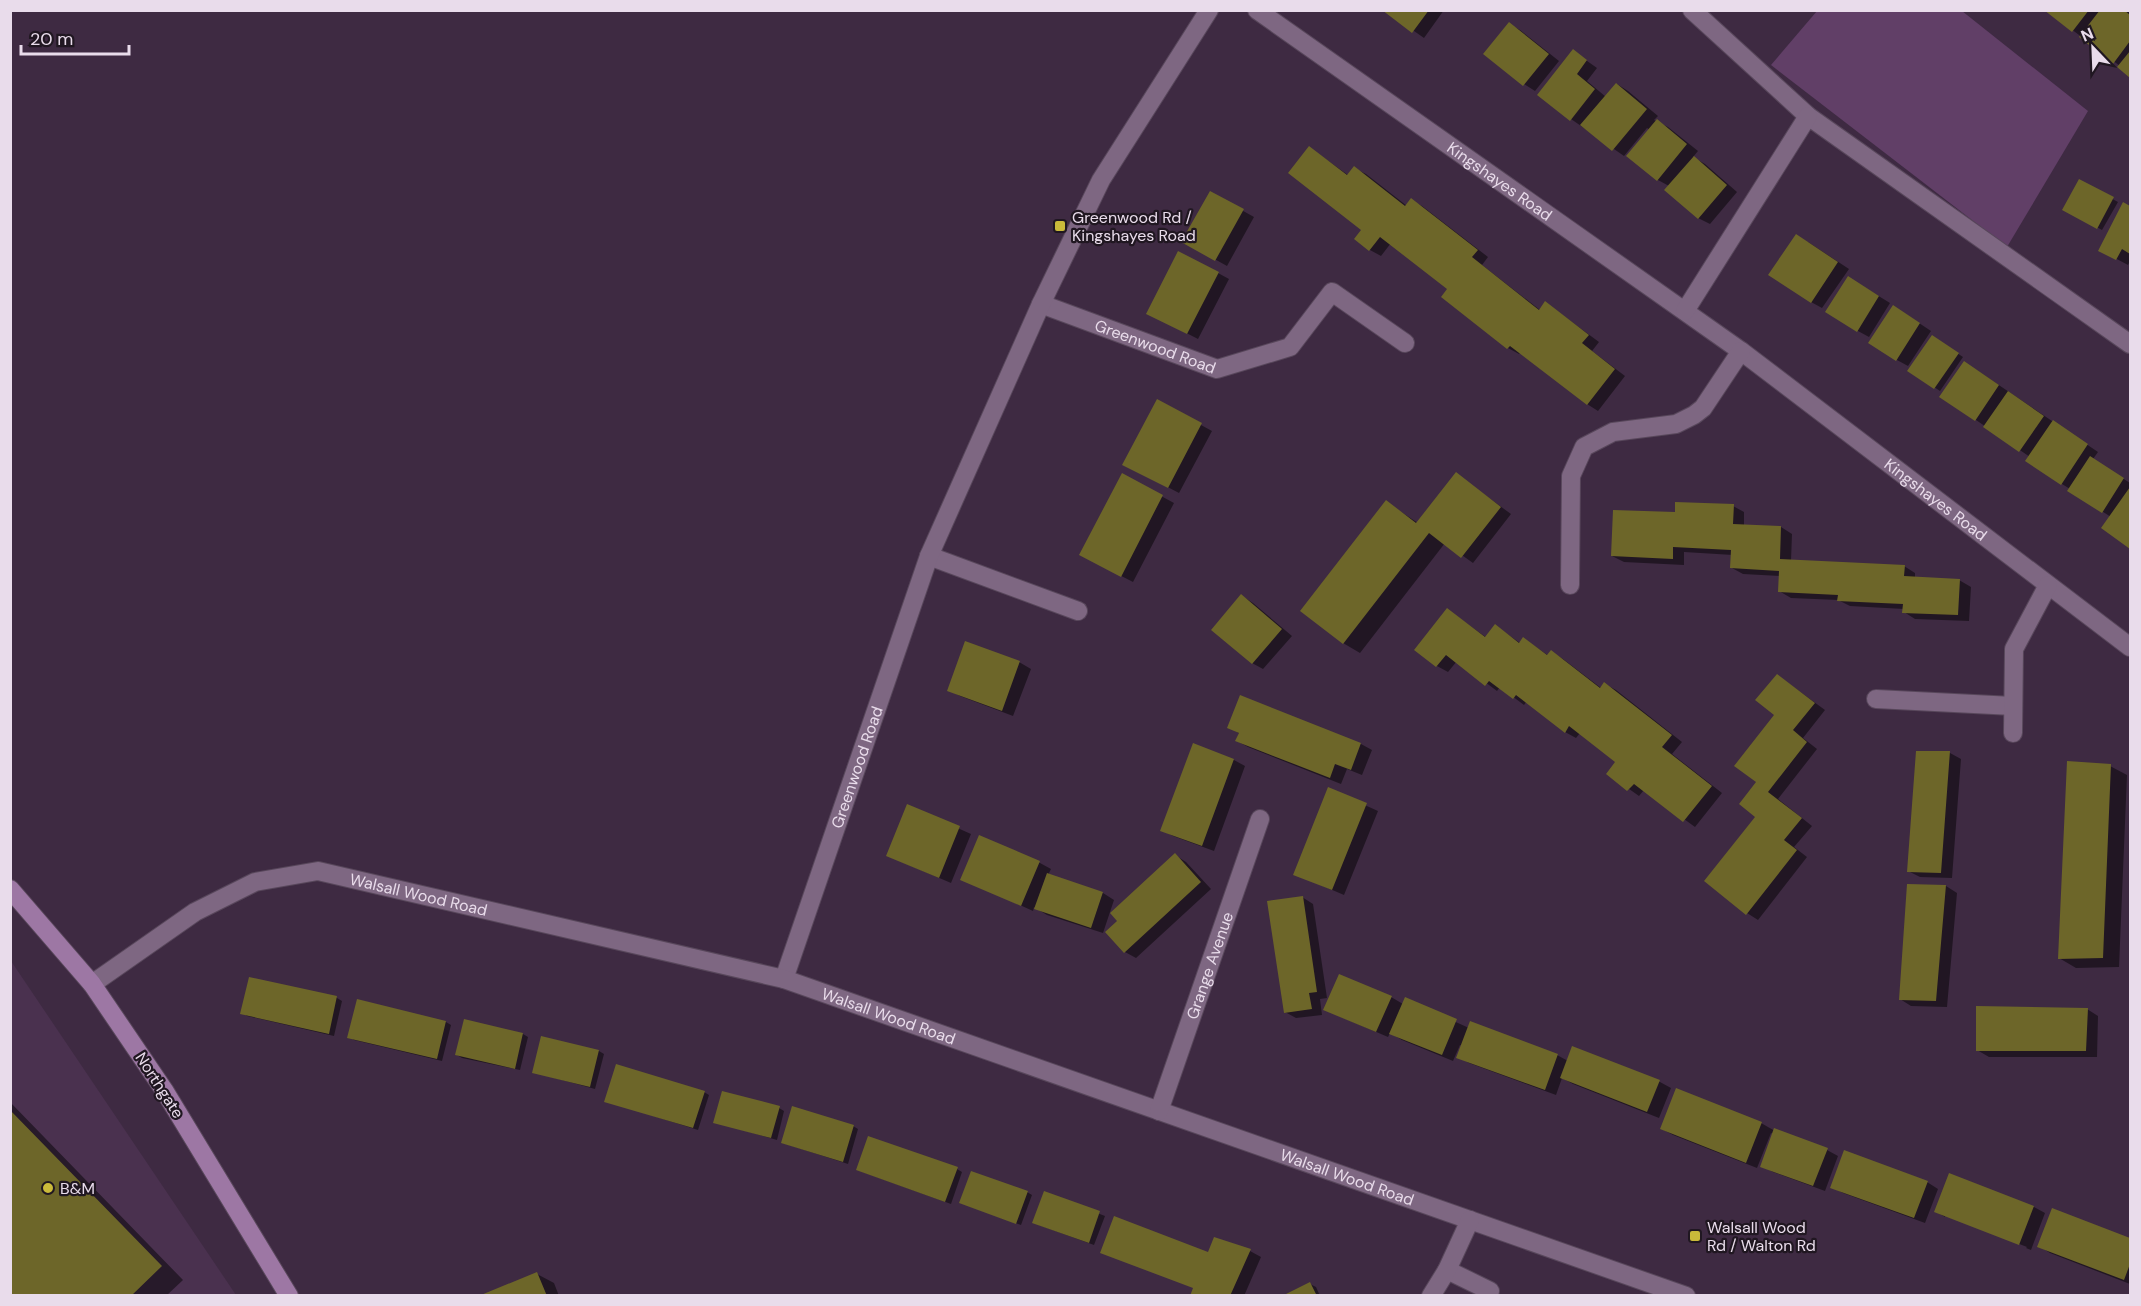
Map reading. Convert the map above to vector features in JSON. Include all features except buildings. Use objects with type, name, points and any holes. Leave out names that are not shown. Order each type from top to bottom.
[{"type":"main road","name":"Northgate","points":[[10,889],[92,984],[164,1090],[289,1296]]},
{"type":"street","name":"Greenwood Road","points":[[784,980],[929,556],[1041,304],[1101,180],[1209,10]]},
{"type":"street","name":"Kingshayes Road","points":[[1257,10],[1741,351],[2130,647]]},
{"type":"street","points":[[1692,10],[1808,116],[2130,344]]},
{"type":"street","points":[[1685,311],[1808,116]]},
{"type":"street","name":"Greenwood Road","points":[[1041,304],[1217,369],[1290,347],[1332,292],[1405,343]]},
{"type":"street","points":[[1570,585],[1571,476],[1584,447],[1613,432],[1676,424],[1694,415],[1703,408],[1741,351]]},
{"type":"street","points":[[929,556],[1078,611]]},
{"type":"street","points":[[2013,733],[2014,648],[2048,585]]},
{"type":"street","points":[[1876,699],[2013,706]]},
{"type":"street","name":"Grange Avenue","points":[[1159,1111],[1260,819]]},
{"type":"street","name":"Walsall Wood Road","points":[[92,984],[195,912],[255,882],[318,871],[784,980],[1686,1296]]},
{"type":"street","points":[[1431,1296],[1447,1270],[1470,1220]]},
{"type":"street","points":[[1447,1270],[1490,1291]]},
{"type":"shaded area","points":[[1817,11],[1962,11],[2088,111],[2007,247],[1771,65]]},
{"type":"shaded area","points":[[11,961],[236,1295],[11,1295]]},
{"type":"place","name":"Greenwood Rd / Kingshayes Road","points":[[1060,226]]},
{"type":"place","name":"B&M","points":[[48,1188]]},
{"type":"place","name":"Walsall Wood Rd / Walton Rd","points":[[1695,1236]]}]
